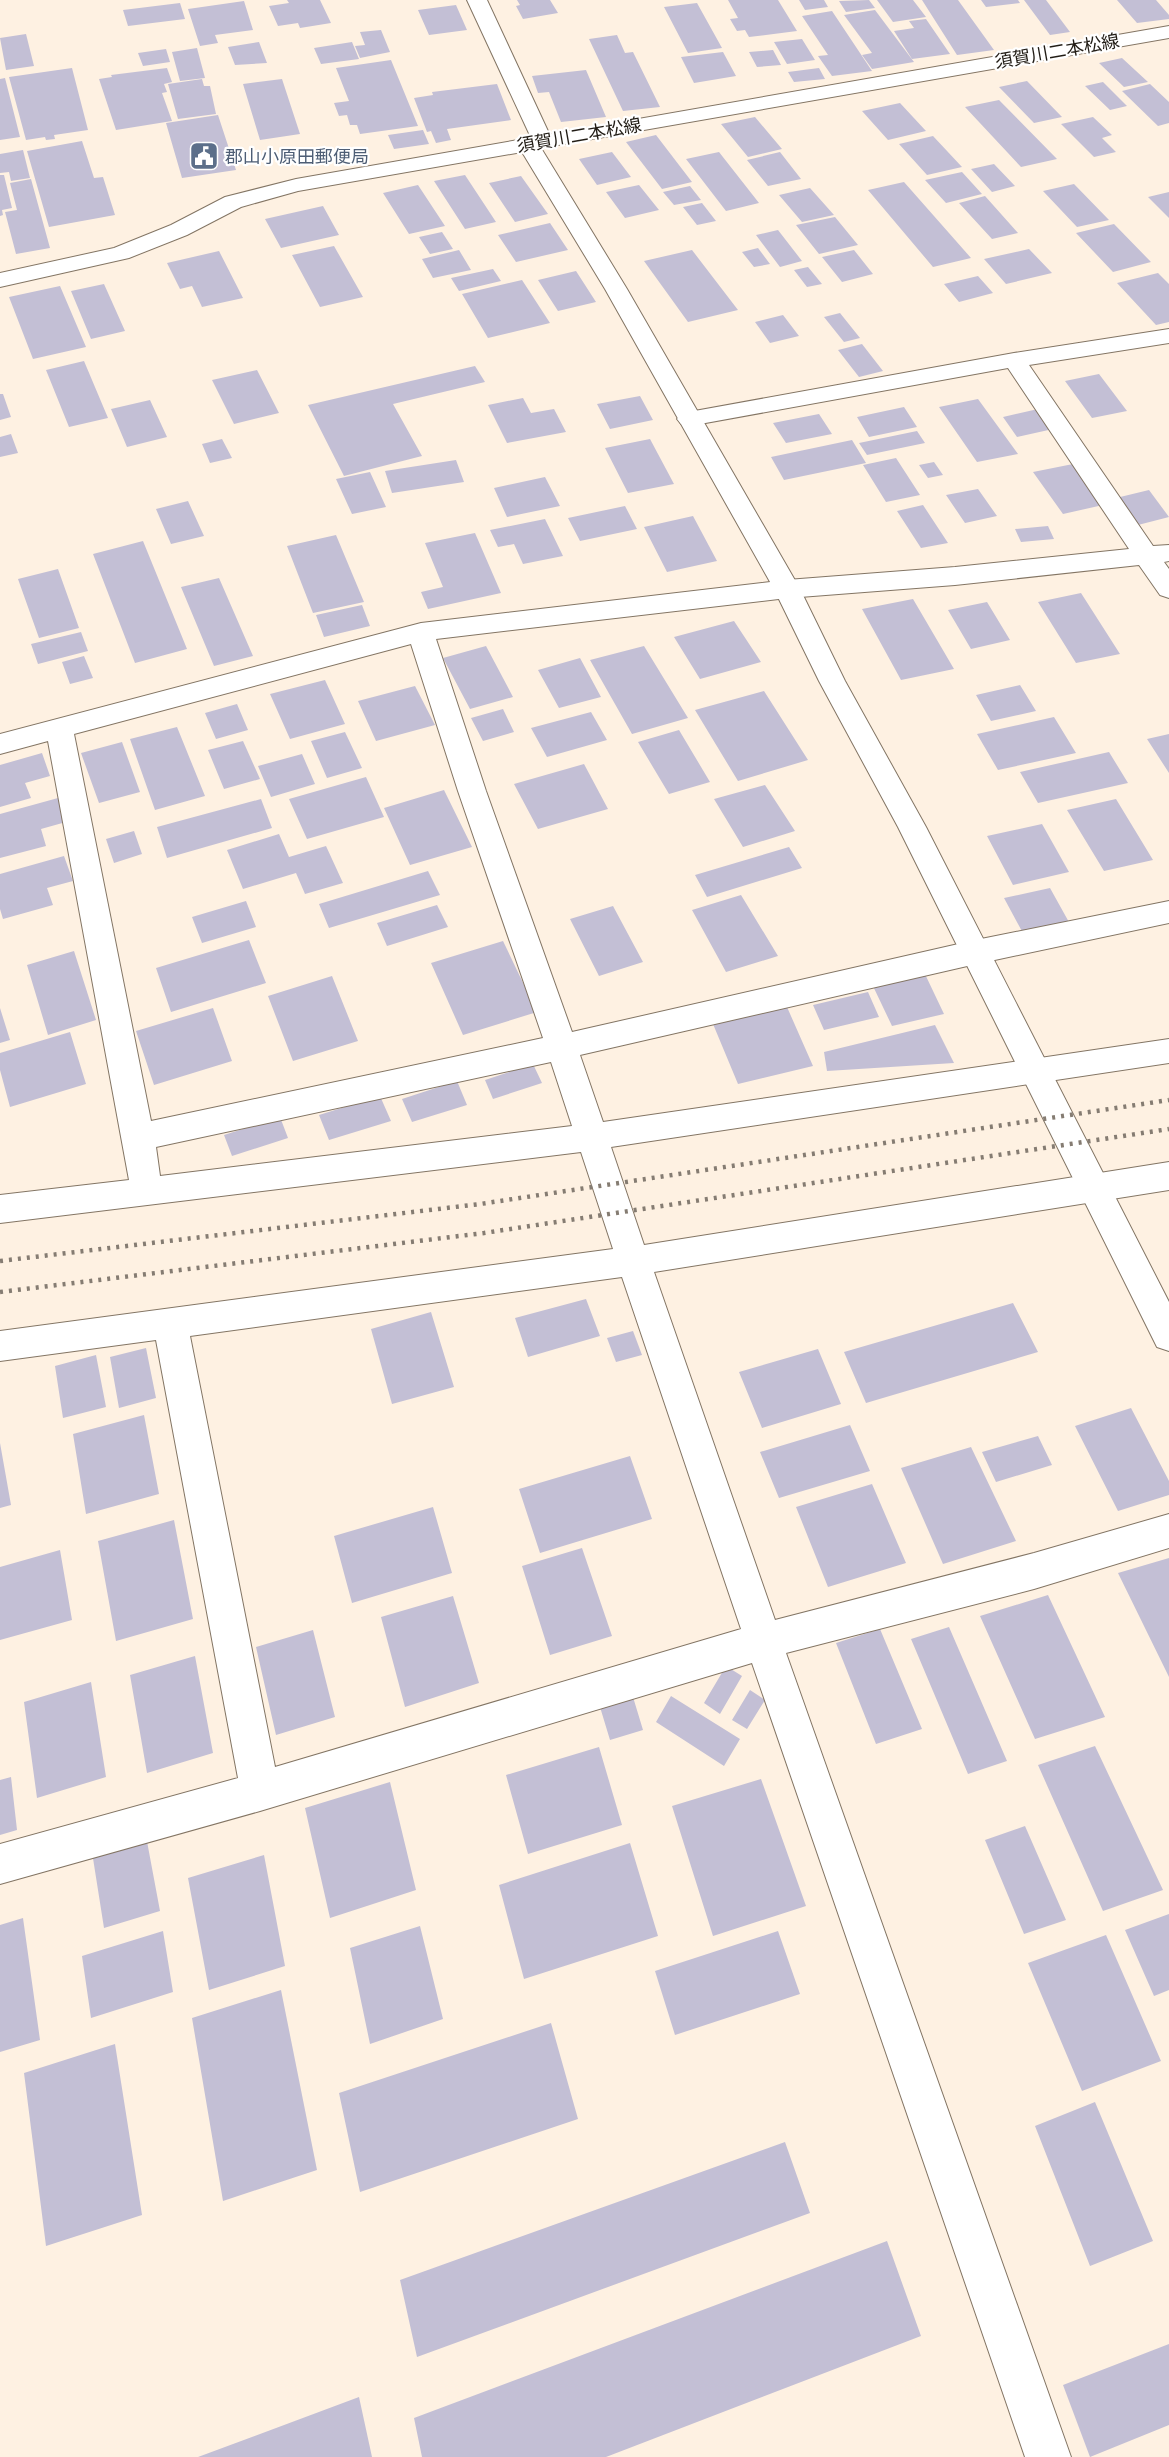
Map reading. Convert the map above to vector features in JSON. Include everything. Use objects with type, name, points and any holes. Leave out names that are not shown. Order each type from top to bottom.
[{"type":"street","points":[[477,0],[536,144],[689,419],[787,589],[832,681],[912,827],[976,952],[1169,1336]]},
{"type":"street","name":"須賀川二本松線","points":[[0,280],[122,253],[179,230],[233,202],[296,185],[1169,32]]},
{"type":"street","points":[[689,419],[1014,360],[1169,336]]},
{"type":"street","points":[[1014,360],[1157,554],[1169,589]]},
{"type":"street","points":[[0,744],[421,632],[787,589],[955,576],[1157,554]]},
{"type":"street","points":[[421,632],[448,722],[506,881],[763,1641],[1048,2457]]},
{"type":"street","points":[[59,729],[147,1193]]},
{"type":"street","points":[[138,1137],[562,1047],[976,952],[1169,912]]},
{"type":"street","points":[[0,1209],[147,1193],[591,1137],[1169,1051]]},
{"type":"street","points":[[0,1346],[633,1261],[1169,1176]]},
{"type":"street","points":[[170,1323],[260,1791]]},
{"type":"street","points":[[0,1864],[260,1791],[763,1641],[1034,1571],[1169,1531]]},
{"type":"building","points":[[287,0],[320,0],[331,23],[300,28],[298,23],[278,26],[269,6],[289,3]]},
{"type":"building","points":[[517,0],[550,0],[558,13],[523,19],[516,6],[520,5]]},
{"type":"building","points":[[728,0],[778,0],[797,31],[749,37],[745,30],[737,31],[730,19],[738,18]]},
{"type":"building","points":[[799,0],[824,0],[828,7],[805,10]]},
{"type":"building","points":[[869,0],[875,8],[846,12],[839,1]]},
{"type":"building","points":[[877,0],[913,0],[926,17],[893,22]]},
{"type":"building","points":[[922,0],[958,0],[994,50],[957,55]]},
{"type":"building","points":[[981,0],[1018,0],[1020,3],[986,7]]},
{"type":"building","points":[[1024,0],[1046,0],[1070,32],[1050,35]]},
{"type":"building","points":[[1117,0],[1156,0],[1169,15],[1169,19],[1137,23]]},
{"type":"building","points":[[244,1],[253,30],[215,35],[218,43],[200,46],[188,9]]},
{"type":"building","points":[[180,3],[185,19],[128,26],[123,10]]},
{"type":"building","points":[[697,3],[722,48],[688,53],[664,7]]},
{"type":"building","points":[[456,5],[467,30],[429,35],[418,10]]},
{"type":"building","points":[[875,10],[914,62],[872,69],[862,55],[872,53],[844,15]]},
{"type":"building","points":[[832,11],[872,71],[832,76],[818,56],[828,55],[802,16]]},
{"type":"building","points":[[926,19],[950,54],[912,59],[894,31],[914,28],[909,21]]},
{"type":"building","points":[[381,30],[390,52],[360,58],[355,46],[365,45],[360,32]]},
{"type":"building","points":[[26,34],[34,66],[6,70],[0,38]]},
{"type":"building","points":[[617,35],[625,53],[633,52],[660,107],[623,111],[589,39]]},
{"type":"building","points":[[802,39],[815,60],[787,64],[774,42]]},
{"type":"building","points":[[259,42],[267,63],[235,65],[228,47]]},
{"type":"building","points":[[352,42],[359,59],[321,64],[314,48]]},
{"type":"building","points":[[197,48],[205,78],[180,81],[172,52]]},
{"type":"building","points":[[166,49],[170,62],[143,66],[138,53]]},
{"type":"building","points":[[773,50],[781,65],[757,67],[749,52]]},
{"type":"building","points":[[723,52],[736,76],[694,83],[681,57]]},
{"type":"building","points":[[1122,58],[1148,82],[1124,87],[1099,63]]},
{"type":"building","points":[[391,60],[418,126],[360,134],[357,125],[350,125],[347,115],[339,116],[334,103],[349,101],[336,68]]},
{"type":"building","points":[[72,68],[88,130],[54,135],[55,139],[46,140],[45,137],[26,140],[9,77]]},
{"type":"building","points":[[167,68],[172,82],[164,84],[167,92],[162,93],[172,121],[116,130],[99,79],[112,77],[111,75]]},
{"type":"building","points":[[819,68],[825,79],[794,82],[788,72]]},
{"type":"building","points":[[586,70],[606,117],[561,122],[549,92],[538,93],[532,76]]},
{"type":"building","points":[[5,78],[20,137],[0,140],[0,79]]},
{"type":"building","points":[[202,79],[204,86],[210,86],[216,114],[178,119],[168,84]]},
{"type":"building","points":[[282,79],[300,134],[260,140],[243,84]]},
{"type":"building","points":[[1027,81],[1062,117],[1034,123],[999,87]]},
{"type":"building","points":[[1103,82],[1127,106],[1110,110],[1085,86]]},
{"type":"building","points":[[497,84],[511,120],[447,129],[451,140],[436,143],[431,131],[427,132],[414,98],[433,95],[432,92]]},
{"type":"building","points":[[1150,84],[1169,102],[1169,123],[1158,126],[1122,91]]},
{"type":"building","points":[[999,100],[1057,159],[1021,167],[965,107]]},
{"type":"building","points":[[900,103],[926,131],[888,140],[862,111]]},
{"type":"building","points":[[218,115],[236,170],[182,178],[166,123]]},
{"type":"building","points":[[755,117],[782,149],[748,157],[721,124]]},
{"type":"building","points":[[1093,117],[1112,135],[1102,138],[1116,152],[1094,157],[1061,124]]},
{"type":"building","points":[[423,130],[429,144],[394,149],[388,135]]},
{"type":"building","points":[[656,135],[692,182],[662,189],[626,142]]},
{"type":"building","points":[[933,136],[962,167],[927,175],[899,144]]},
{"type":"building","points":[[82,141],[94,178],[103,177],[115,215],[49,227],[27,151]]},
{"type":"building","points":[[23,150],[30,178],[11,181],[9,172],[0,173],[0,154]]},
{"type":"building","points":[[612,152],[631,177],[597,185],[579,159]]},
{"type":"building","points":[[719,152],[759,203],[726,211],[686,159]]},
{"type":"building","points":[[780,152],[801,179],[768,186],[747,160]]},
{"type":"building","points":[[994,164],[1015,186],[992,192],[971,169]]},
{"type":"building","points":[[962,172],[982,194],[946,203],[925,180]]},
{"type":"building","points":[[0,175],[4,175],[12,208],[2,210],[3,215],[0,216]]},
{"type":"building","points":[[465,175],[496,222],[465,229],[434,181]]},
{"type":"building","points":[[521,176],[548,214],[515,222],[489,183]]},
{"type":"building","points":[[31,179],[50,248],[16,254],[5,212],[17,210],[10,183]]},
{"type":"building","points":[[904,182],[971,258],[933,267],[868,190]]},
{"type":"building","points":[[1074,184],[1109,220],[1077,227],[1043,191]]},
{"type":"building","points":[[418,185],[445,226],[409,234],[383,193]]},
{"type":"building","points":[[639,185],[659,210],[625,218],[606,192]]},
{"type":"building","points":[[690,186],[701,200],[674,205],[663,192]]},
{"type":"building","points":[[810,188],[834,215],[802,222],[779,195]]},
{"type":"building","points":[[1169,192],[1169,218],[1148,197]]},
{"type":"building","points":[[985,196],[1018,233],[992,239],[959,203]]},
{"type":"building","points":[[702,203],[716,221],[697,225],[683,207]]},
{"type":"building","points":[[323,206],[339,235],[281,248],[265,219]]},
{"type":"building","points":[[835,217],[858,245],[819,254],[796,225]]},
{"type":"building","points":[[550,223],[568,250],[516,262],[498,235]]},
{"type":"building","points":[[1114,224],[1151,262],[1113,272],[1076,233]]},
{"type":"building","points":[[778,230],[802,261],[780,267],[756,235]]},
{"type":"building","points":[[442,232],[453,249],[430,254],[419,237]]},
{"type":"building","points":[[334,246],[363,297],[320,307],[292,255]]},
{"type":"building","points":[[758,248],[770,264],[754,267],[742,252]]},
{"type":"building","points":[[1029,249],[1052,273],[1006,284],[984,259]]},
{"type":"building","points":[[459,250],[471,270],[433,278],[422,259]]},
{"type":"building","points":[[692,250],[738,310],[688,322],[644,261]]},
{"type":"building","points":[[854,250],[873,274],[842,282],[822,257]]},
{"type":"building","points":[[219,251],[243,298],[202,307],[192,286],[180,289],[167,263]]},
{"type":"building","points":[[808,267],[822,284],[807,287],[794,270]]},
{"type":"building","points":[[493,269],[501,281],[459,291],[451,278]]},
{"type":"building","points":[[576,271],[596,302],[558,311],[538,280]]},
{"type":"building","points":[[1158,273],[1169,284],[1169,322],[1156,325],[1117,283]]},
{"type":"building","points":[[978,276],[993,293],[959,302],[944,284]]},
{"type":"building","points":[[522,280],[550,323],[488,338],[462,294]]},
{"type":"building","points":[[104,284],[125,331],[91,339],[71,291]]},
{"type":"building","points":[[60,286],[86,347],[33,359],[9,297]]},
{"type":"building","points":[[840,313],[860,338],[844,342],[824,317]]},
{"type":"building","points":[[783,315],[799,336],[770,343],[755,322]]},
{"type":"building","points":[[862,344],[883,371],[859,377],[838,350]]},
{"type":"building","points":[[84,361],[108,418],[69,427],[46,370]]},
{"type":"building","points":[[475,366],[485,382],[393,404],[422,456],[344,476],[308,405]]},
{"type":"building","points":[[257,370],[279,413],[234,424],[212,380]]},
{"type":"building","points":[[1099,374],[1127,411],[1092,418],[1065,381]]},
{"type":"building","points":[[0,394],[3,394],[11,417],[0,420]]},
{"type":"building","points":[[640,396],[653,420],[610,429],[597,404]]},
{"type":"building","points":[[523,398],[531,413],[554,409],[566,432],[507,443],[488,405]]},
{"type":"building","points":[[978,399],[1018,454],[977,462],[939,407]]},
{"type":"building","points":[[150,400],[167,437],[127,447],[111,409]]},
{"type":"building","points":[[904,407],[917,427],[869,437],[857,417]]},
{"type":"building","points":[[1038,409],[1053,429],[1017,437],[1003,417]]},
{"type":"building","points":[[819,414],[832,434],[786,443],[773,423]]},
{"type":"building","points":[[917,431],[925,443],[867,455],[859,443]]},
{"type":"building","points":[[11,434],[18,453],[0,457],[0,437]]},
{"type":"building","points":[[222,439],[232,458],[210,463],[202,444]]},
{"type":"building","points":[[650,439],[674,484],[628,493],[605,448]]},
{"type":"building","points":[[852,440],[866,463],[784,480],[771,457]]},
{"type":"building","points":[[896,458],[920,495],[886,502],[863,465]]},
{"type":"building","points":[[456,460],[464,482],[392,493],[385,471]]},
{"type":"building","points":[[934,462],[943,475],[928,478],[919,465]]},
{"type":"building","points":[[1073,464],[1103,505],[1063,514],[1033,472]]},
{"type":"building","points":[[370,472],[386,507],[352,514],[336,479]]},
{"type":"building","points":[[545,477],[560,506],[507,517],[494,488]]},
{"type":"building","points":[[978,489],[997,516],[965,523],[946,495]]},
{"type":"building","points":[[1149,490],[1169,517],[1138,525],[1116,498]]},
{"type":"building","points":[[188,501],[204,536],[171,544],[156,509]]},
{"type":"building","points":[[923,505],[948,543],[921,548],[897,511]]},
{"type":"building","points":[[625,506],[637,529],[580,541],[568,518]]},
{"type":"building","points":[[693,516],[717,561],[667,572],[644,527]]},
{"type":"building","points":[[545,519],[563,556],[523,564],[514,544],[498,547],[490,530]]},
{"type":"building","points":[[1048,526],[1054,539],[1021,542],[1015,529]]},
{"type":"building","points":[[475,533],[501,593],[428,609],[421,592],[443,587],[425,543]]},
{"type":"building","points":[[336,535],[364,602],[313,613],[287,546]]},
{"type":"building","points":[[143,541],[187,649],[135,663],[93,554]]},
{"type":"building","points":[[58,569],[79,628],[39,638],[18,579]]},
{"type":"building","points":[[219,578],[253,656],[214,666],[181,587]]},
{"type":"building","points":[[1081,593],[1120,654],[1076,663],[1038,602]]},
{"type":"building","points":[[913,599],[954,669],[901,680],[862,609]]},
{"type":"building","points":[[987,602],[1010,640],[971,649],[948,610]]},
{"type":"building","points":[[362,605],[370,626],[324,637],[316,615]]},
{"type":"building","points":[[734,621],[761,662],[700,679],[674,637]]},
{"type":"building","points":[[81,632],[88,651],[38,664],[31,644]]},
{"type":"building","points":[[486,646],[513,697],[470,709],[443,658]]},
{"type":"building","points":[[644,646],[688,718],[632,734],[590,660]]},
{"type":"building","points":[[84,656],[93,678],[70,684],[62,662]]},
{"type":"building","points":[[580,658],[601,697],[559,708],[538,670]]},
{"type":"building","points":[[325,680],[345,724],[290,739],[270,694]]},
{"type":"building","points":[[1020,685],[1036,711],[991,721],[976,695]]},
{"type":"building","points":[[415,686],[435,725],[376,741],[358,701]]},
{"type":"building","points":[[764,691],[808,760],[738,781],[695,710]]},
{"type":"building","points":[[237,704],[248,730],[216,739],[205,713]]},
{"type":"building","points":[[503,709],[514,732],[483,741],[471,718]]},
{"type":"building","points":[[591,712],[607,740],[547,757],[531,728]]},
{"type":"building","points":[[1054,717],[1076,753],[998,770],[977,734]]},
{"type":"building","points":[[177,727],[205,796],[155,810],[130,739]]},
{"type":"building","points":[[679,730],[710,782],[669,794],[638,742]]},
{"type":"building","points":[[345,732],[362,768],[327,778],[311,741]]},
{"type":"building","points":[[1169,734],[1169,773],[1147,739]]},
{"type":"building","points":[[243,741],[260,779],[224,789],[208,750]]},
{"type":"building","points":[[122,742],[140,792],[99,803],[81,753]]},
{"type":"building","points":[[1109,752],[1128,783],[1038,803],[1020,772]]},
{"type":"building","points":[[42,753],[50,776],[25,783],[31,798],[0,807],[0,765]]},
{"type":"building","points":[[302,754],[315,784],[271,797],[258,766]]},
{"type":"building","points":[[584,764],[608,809],[538,829],[514,784]]},
{"type":"building","points":[[366,777],[384,817],[307,839],[289,799]]},
{"type":"building","points":[[765,785],[795,831],[743,847],[714,799]]},
{"type":"building","points":[[444,790],[472,847],[410,865],[384,808]]},
{"type":"building","points":[[58,798],[66,822],[41,829],[46,846],[0,858],[0,814]]},
{"type":"building","points":[[261,799],[272,828],[167,858],[157,827]]},
{"type":"building","points":[[1116,799],[1153,860],[1104,871],[1067,810]]},
{"type":"building","points":[[1042,824],[1069,872],[1013,885],[987,836]]},
{"type":"building","points":[[134,831],[142,854],[114,863],[106,839]]},
{"type":"building","points":[[279,834],[289,857],[326,846],[343,883],[305,894],[296,873],[243,889],[227,850]]},
{"type":"building","points":[[789,847],[802,868],[707,897],[695,875]]},
{"type":"building","points":[[64,856],[73,881],[47,888],[53,905],[3,919],[0,909],[0,874]]},
{"type":"building","points":[[428,871],[440,895],[329,928],[319,904]]},
{"type":"building","points":[[1050,888],[1070,924],[1024,935],[1004,898]]},
{"type":"building","points":[[741,895],[778,956],[726,972],[692,910]]},
{"type":"building","points":[[246,901],[256,927],[202,943],[192,917]]},
{"type":"building","points":[[437,905],[448,927],[387,946],[377,923]]},
{"type":"building","points":[[613,906],[643,962],[599,976],[570,919]]},
{"type":"building","points":[[249,940],[266,983],[171,1012],[156,968]]},
{"type":"building","points":[[503,941],[537,1012],[463,1035],[431,963]]},
{"type":"building","points":[[74,951],[96,1020],[48,1035],[27,965]]},
{"type":"building","points":[[924,972],[944,1014],[892,1026],[872,984]]},
{"type":"building","points":[[332,976],[358,1041],[293,1061],[268,996]]},
{"type":"building","points":[[868,992],[879,1017],[824,1030],[813,1005]]},
{"type":"building","points":[[787,1007],[813,1066],[738,1084],[713,1024]]},
{"type":"building","points":[[0,1008],[10,1040],[0,1043]]},
{"type":"building","points":[[213,1008],[232,1061],[154,1085],[136,1031]]},
{"type":"building","points":[[935,1025],[954,1063],[827,1071],[824,1052]]},
{"type":"building","points":[[70,1032],[86,1084],[10,1107],[0,1070],[0,1053]]},
{"type":"building","points":[[533,1064],[542,1083],[493,1099],[485,1080]]},
{"type":"building","points":[[457,1081],[467,1105],[412,1122],[402,1099]]},
{"type":"building","points":[[380,1096],[391,1121],[329,1140],[319,1115]]},
{"type":"building","points":[[280,1117],[288,1138],[232,1156],[224,1135]]},
{"type":"building","points":[[586,1299],[600,1336],[528,1357],[515,1318]]},
{"type":"building","points":[[1013,1303],[1038,1352],[866,1403],[844,1352]]},
{"type":"building","points":[[431,1312],[454,1387],[392,1404],[371,1329]]},
{"type":"building","points":[[633,1331],[642,1355],[616,1362],[607,1338]]},
{"type":"building","points":[[146,1348],[156,1398],[119,1408],[110,1357]]},
{"type":"building","points":[[818,1349],[841,1404],[762,1428],[739,1372]]},
{"type":"building","points":[[96,1355],[106,1407],[63,1418],[55,1366]]},
{"type":"building","points":[[1131,1408],[1169,1481],[1169,1495],[1118,1511],[1075,1426]]},
{"type":"building","points":[[144,1415],[159,1494],[86,1514],[73,1434]]},
{"type":"building","points":[[850,1425],[870,1471],[779,1498],[760,1452]]},
{"type":"building","points":[[1038,1436],[1052,1465],[996,1482],[982,1452]]},
{"type":"building","points":[[0,1443],[11,1505],[0,1508]]},
{"type":"building","points":[[971,1447],[1016,1541],[943,1564],[901,1468]]},
{"type":"building","points":[[630,1456],[652,1519],[540,1553],[519,1489]]},
{"type":"building","points":[[872,1484],[906,1563],[828,1587],[796,1507]]},
{"type":"building","points":[[433,1507],[452,1573],[352,1603],[334,1536]]},
{"type":"building","points":[[174,1520],[193,1619],[116,1641],[98,1541]]},
{"type":"building","points":[[582,1548],[612,1636],[550,1655],[522,1566]]},
{"type":"building","points":[[60,1550],[72,1620],[0,1640],[0,1567]]},
{"type":"building","points":[[1169,1558],[1169,1677],[1118,1573]]},
{"type":"building","points":[[1048,1595],[1105,1717],[1035,1739],[980,1616]]},
{"type":"building","points":[[453,1596],[479,1683],[405,1707],[381,1617]]},
{"type":"building","points":[[949,1627],[1007,1761],[968,1774],[911,1639]]},
{"type":"building","points":[[880,1629],[922,1729],[876,1744],[836,1643]]},
{"type":"building","points":[[313,1630],[335,1717],[276,1735],[256,1647]]},
{"type":"building","points":[[195,1656],[213,1753],[147,1773],[130,1675]]},
{"type":"building","points":[[726,1666],[742,1676],[720,1714],[704,1703]]},
{"type":"building","points":[[91,1682],[106,1777],[37,1798],[24,1702]]},
{"type":"building","points":[[750,1690],[765,1700],[747,1729],[732,1720]]},
{"type":"building","points":[[671,1696],[740,1739],[724,1766],[656,1722]]},
{"type":"building","points":[[633,1697],[643,1730],[610,1740],[600,1707]]},
{"type":"building","points":[[1095,1746],[1163,1890],[1103,1911],[1038,1765]]},
{"type":"building","points":[[599,1747],[622,1825],[528,1854],[506,1775]]},
{"type":"building","points":[[11,1777],[17,1830],[0,1835],[0,1780]]},
{"type":"building","points":[[761,1779],[806,1906],[713,1936],[672,1806]]},
{"type":"building","points":[[390,1782],[416,1890],[330,1918],[305,1808]]},
{"type":"building","points":[[1025,1826],[1066,1920],[1024,1934],[985,1840]]},
{"type":"building","points":[[146,1836],[160,1911],[104,1928],[92,1852]]},
{"type":"building","points":[[630,1843],[658,1936],[524,1979],[499,1885]]},
{"type":"building","points":[[264,1855],[285,1966],[209,1990],[188,1878]]},
{"type":"building","points":[[1169,1914],[1169,1990],[1154,1996],[1125,1930]]},
{"type":"building","points":[[23,1918],[40,2040],[0,2052],[0,1925]]},
{"type":"building","points":[[420,1926],[443,2019],[370,2044],[350,1948]]},
{"type":"building","points":[[163,1931],[173,1992],[91,2018],[82,1956]]},
{"type":"building","points":[[778,1931],[800,1994],[675,2035],[655,1971]]},
{"type":"building","points":[[1106,1935],[1161,2061],[1082,2091],[1028,1963]]},
{"type":"building","points":[[281,1990],[317,2170],[223,2201],[192,2018]]},
{"type":"building","points":[[551,2023],[578,2119],[360,2192],[339,2093]]},
{"type":"building","points":[[115,2044],[142,2215],[46,2246],[24,2073]]},
{"type":"building","points":[[1095,2102],[1153,2241],[1090,2266],[1035,2126]]},
{"type":"building","points":[[785,2142],[810,2213],[417,2357],[400,2280]]},
{"type":"building","points":[[887,2241],[921,2336],[606,2457],[422,2457],[414,2418]]},
{"type":"building","points":[[1169,2344],[1169,2425],[1090,2457],[1063,2385]]},
{"type":"building","points":[[359,2397],[372,2457],[198,2457]]},
{"type":"railway","points":[[0,1261],[480,1204],[1169,1100]]},
{"type":"railway","points":[[0,1292],[484,1233],[1169,1129]]},
{"type":"place","name":"郡山小原田郵便局","points":[[204,156]]}]
